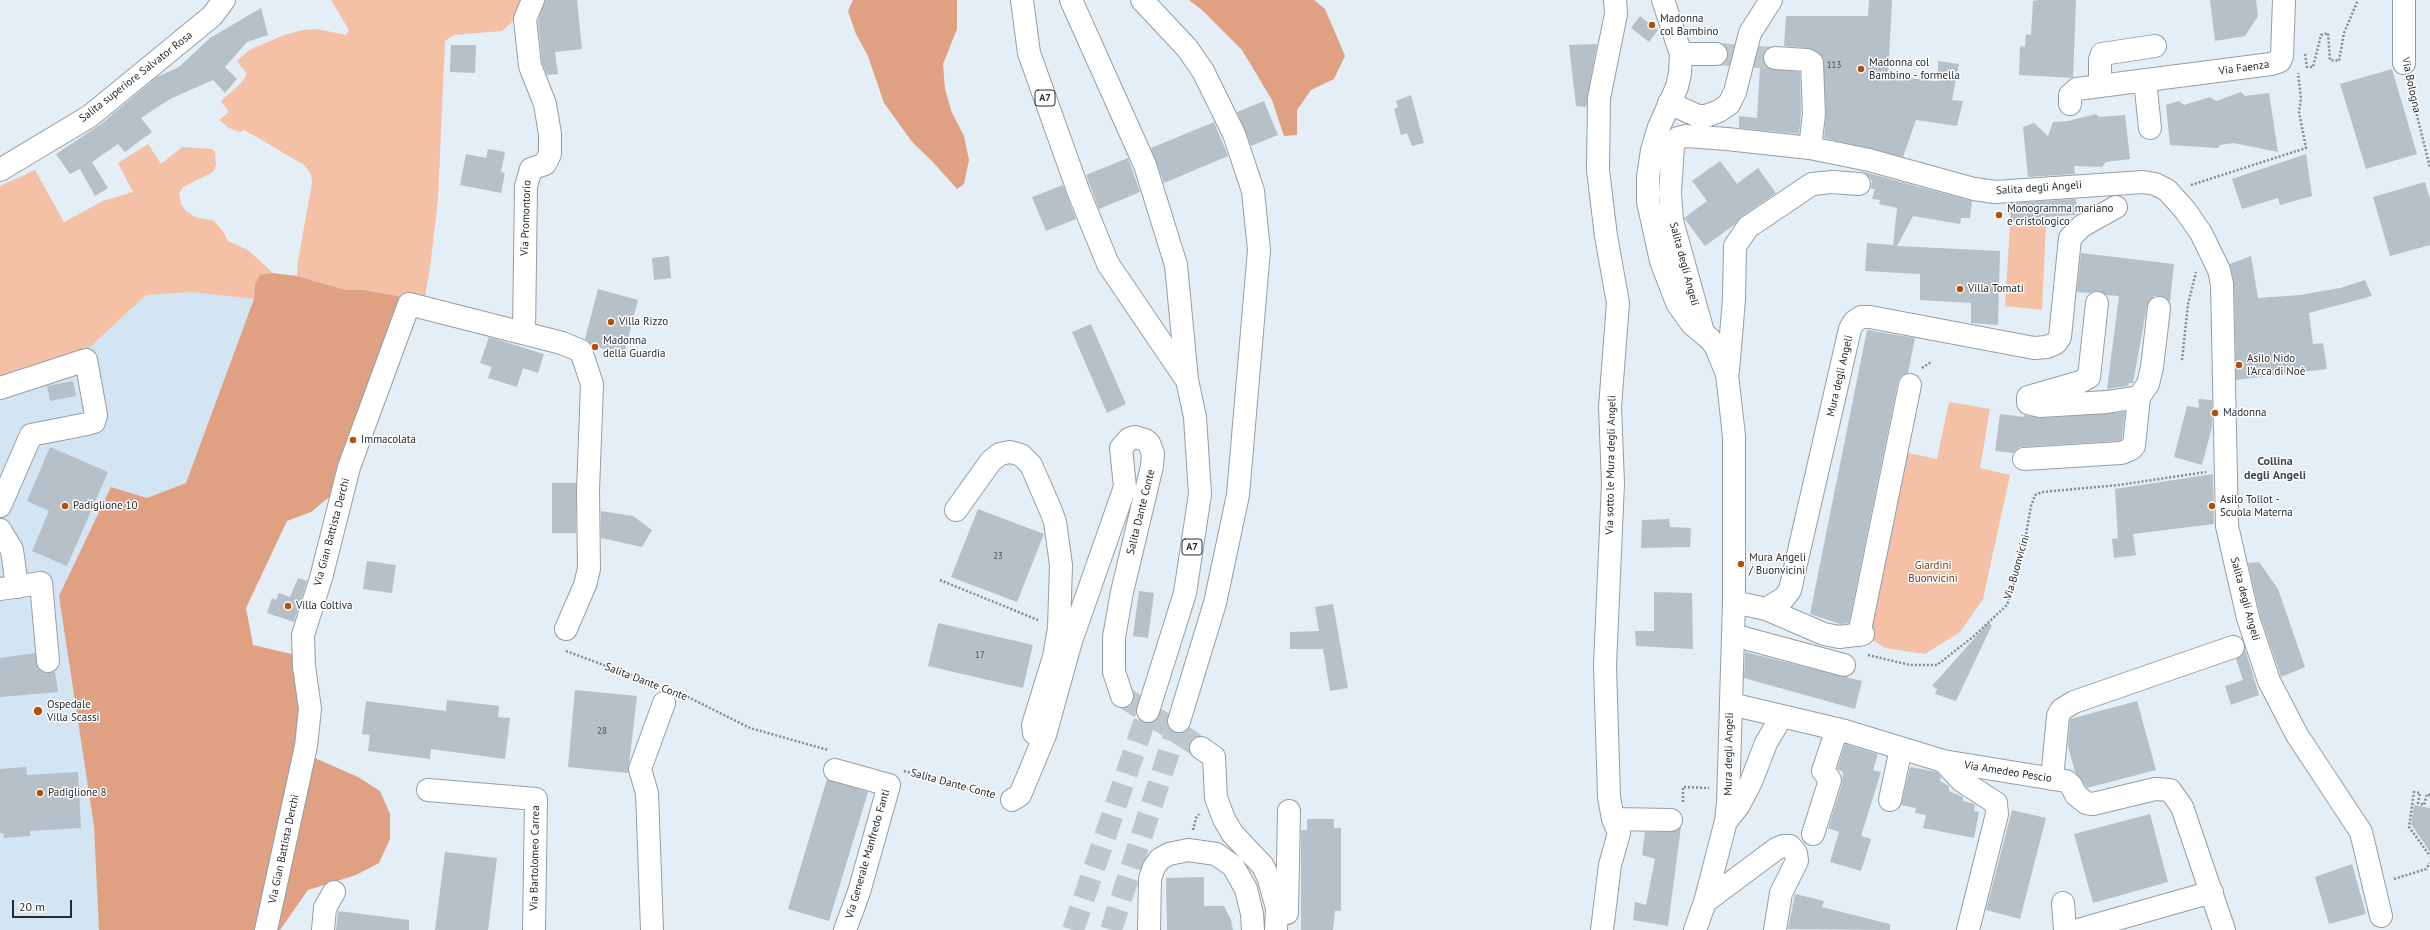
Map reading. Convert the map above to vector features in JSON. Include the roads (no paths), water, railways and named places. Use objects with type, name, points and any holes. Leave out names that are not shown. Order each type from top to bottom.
[{"type":"main road","name":"Salita superiore Salvator Rosa","points":[[0,170],[90,116],[212,16],[224,0]]},
{"type":"main road","name":"Via Promontorio","points":[[524,333],[526,186],[531,169],[545,164],[550,154],[550,134],[545,104],[530,66],[525,19],[533,0]]},
{"type":"main road","name":"A7","points":[[1022,0],[1030,53],[1079,193],[1108,264],[1187,380]]},
{"type":"main road","name":"A7","points":[[1072,0],[1146,164],[1176,265],[1187,380],[1196,417],[1200,494],[1184,593],[1148,711]]},
{"type":"main road","points":[[1142,0],[1187,48],[1203,71],[1234,134],[1253,191],[1259,250],[1238,496],[1215,604],[1179,721]]},
{"type":"main road","name":"Via sotto le Mura degli Angeli","points":[[1602,930],[1610,865],[1619,833],[1613,819],[1609,797],[1605,665],[1613,482],[1610,407],[1618,303],[1606,236],[1598,170],[1599,98],[1616,14],[1615,0]]},
{"type":"main road","points":[[1663,0],[1681,54],[1716,54]]},
{"type":"main road","points":[[1669,103],[1698,116],[1706,116],[1729,104],[1735,92],[1750,33],[1771,0]]},
{"type":"main road","name":"Via Faenza","points":[[2070,104],[2070,95],[2073,91],[2100,86],[2271,64],[2280,61],[2282,56],[2284,0]]},
{"type":"main road","name":"Via Bologna","points":[[2404,0],[2404,63]]},
{"type":"main road","points":[[2100,86],[2100,60],[2102,54],[2155,46]]},
{"type":"main road","name":"Mura degli Angeli","points":[[1681,54],[1679,81],[1659,127],[1649,165],[1648,202],[1667,282],[1684,314],[1716,347],[1727,374],[1734,436],[1734,602],[1729,789],[1726,821],[1705,902],[1695,930]]},
{"type":"main road","points":[[1775,58],[1807,60],[1812,63],[1814,114],[1810,148]]},
{"type":"main road","points":[[2145,80],[2150,128]]},
{"type":"main road","name":"Salita degli Angeli","points":[[1703,332],[1672,221],[1670,193],[1673,145],[1678,138],[1686,136],[1810,148],[1868,160],[1974,189],[1995,192],[2143,182],[2155,184],[2167,190],[2185,210],[2201,233],[2219,270],[2224,302],[2225,470],[2227,526],[2248,618],[2269,681],[2297,735],[2361,832],[2381,916]]},
{"type":"main road","points":[[1727,374],[1734,299],[1735,246],[1748,227],[1812,184],[1832,182],[1859,184]]},
{"type":"main road","name":"Mura degli Angeli","points":[[1766,609],[1784,598],[1792,584],[1850,329],[1854,322],[1861,317],[1870,317],[2034,348],[2047,347],[2056,343],[2060,337],[2070,238],[2082,226],[2116,207]]},
{"type":"main road","points":[[2064,299],[2099,304],[2089,376],[2080,382],[2028,397],[2028,403],[2040,406],[2107,402],[2139,397]]},
{"type":"main road","name":"Via Gian Battista Derchi","points":[[266,930],[306,746],[310,710],[304,666],[303,635],[321,578],[350,467],[409,304],[524,333]]},
{"type":"main road","points":[[2024,459],[2121,453],[2134,446],[2139,397],[2148,384],[2152,367],[2159,308]]},
{"type":"main road","points":[[524,333],[562,343],[581,351],[592,384],[588,491],[589,569],[585,585],[566,629]]},
{"type":"main road","points":[[0,388],[86,360],[96,415],[94,422],[31,435],[0,506]]},
{"type":"main road","points":[[1734,602],[1766,609],[1824,634],[1854,636],[1910,386]]},
{"type":"main road","name":"Salita Dante Conte","points":[[1012,800],[1020,795],[1045,735],[1071,641],[1124,486],[1121,448],[1129,439],[1135,437],[1149,443],[1153,460],[1115,627],[1113,663],[1116,681],[1122,696]]},
{"type":"main road","points":[[956,510],[995,457],[1010,452],[1021,455],[1034,469],[1055,522],[1061,565],[1059,628],[1054,657],[1033,725],[1034,733],[1040,737],[1045,735]]},
{"type":"main road","points":[[0,530],[12,550],[8,588],[41,583],[48,661]]},
{"type":"main road","points":[[1733,635],[1844,665]]},
{"type":"main road","points":[[2052,779],[2058,716],[2061,710],[2074,702],[2233,647]]},
{"type":"main road","points":[[652,930],[647,793],[640,769],[670,695]]},
{"type":"main road","name":"Via Amedeo Pescio","points":[[1731,704],[1837,729],[1943,761],[2066,781],[2071,785],[2076,795],[2086,803],[2093,804],[2155,789],[2170,790],[2182,807],[2224,930]]},
{"type":"main road","points":[[1726,821],[1739,804],[1766,743],[1782,716]]},
{"type":"main road","points":[[1813,834],[1830,780],[1823,771],[1837,729]]},
{"type":"main road","points":[[1201,748],[1214,757],[1216,798],[1228,827],[1256,857],[1269,879],[1277,908],[1276,930]]},
{"type":"main road","points":[[1890,800],[1901,748]]},
{"type":"main road","name":"Via Generale Manfredo Fanti","points":[[834,760],[889,785],[859,892],[845,930]]},
{"type":"main road","points":[[1943,761],[1962,781],[1996,803],[1997,814],[1968,930]]},
{"type":"main road","name":"Via Bartolomeo Carrea","points":[[428,790],[536,798],[534,930]]},
{"type":"main road","points":[[1287,930],[1289,811]]},
{"type":"main road","points":[[1613,819],[1671,820]]},
{"type":"main road","points":[[1705,902],[1776,849],[1783,846],[1790,846],[1796,853],[1797,861],[1781,893],[1776,930]]},
{"type":"main road","points":[[1149,930],[1150,879],[1154,867],[1160,859],[1172,853],[1202,850],[1225,858],[1237,871],[1248,896],[1253,930]]},
{"type":"main road","points":[[323,930],[325,908],[334,892]]},
{"type":"main road","points":[[2078,930],[2212,892]]},
{"type":"main road","points":[[2063,903],[2065,930]]},
{"type":"tunnel","points":[[1716,54],[1775,58]]},
{"type":"tunnel","points":[[1122,696],[1201,748]]},
{"type":"tunnel","points":[[1073,930],[1148,711]]},
{"type":"tunnel","points":[[1111,930],[1179,721]]},
{"type":"place","name":"Madonna col Bambino","points":[[1652,25]]},
{"type":"place","name":"Madonna col Bambino - formella","points":[[1861,69]]},
{"type":"place","name":"Monogramma mariano e cristologico","points":[[1999,215]]},
{"type":"place","name":"Villa Tomati","points":[[1960,289]]},
{"type":"place","name":"Villa Rizzo","points":[[611,322]]},
{"type":"place","name":"Madonna della Guardia","points":[[595,347]]},
{"type":"place","name":"Asilo Nido l’Arca di Noè","points":[[2239,365]]},
{"type":"place","name":"Madonna","points":[[2215,413]]},
{"type":"place","name":"Immacolata","points":[[353,440]]},
{"type":"place","name":"Padiglione 10","points":[[65,506]]},
{"type":"place","name":"Asilo Tollot - Scuola Materna","points":[[2212,506]]},
{"type":"place","name":"Mura Angeli / Buonvicini","points":[[1741,564]]},
{"type":"place","name":"Villa Coltiva","points":[[288,606]]},
{"type":"place","name":"Ospedale Villa Scassi","points":[[38,711]]},
{"type":"place","name":"Padiglione 8","points":[[40,793]]},
{"type":"district","name":"Collina degli Angeli","points":[[2275,469]]},
{"type":"park label","name":"Giardini Buonvicini","points":[[1933,572]]}]
